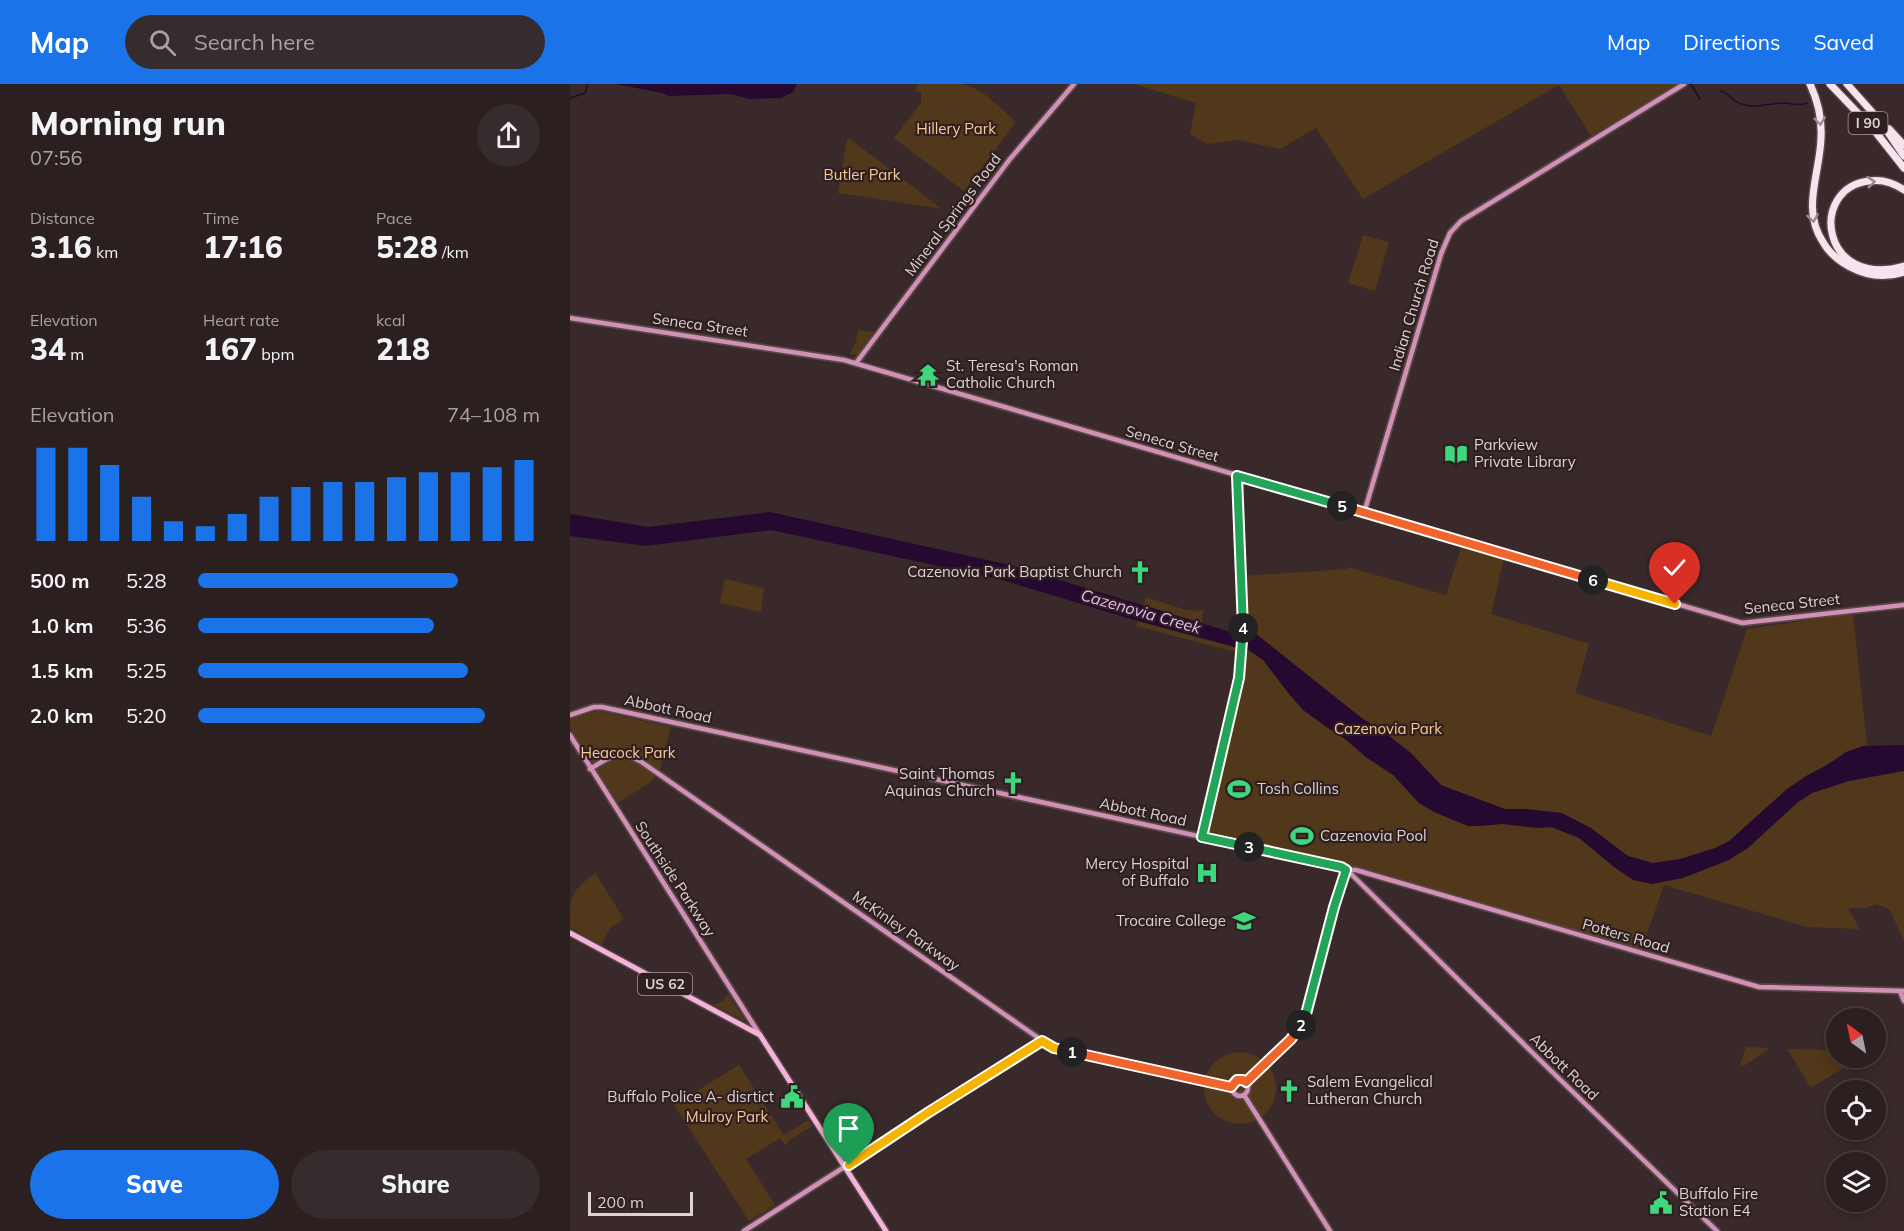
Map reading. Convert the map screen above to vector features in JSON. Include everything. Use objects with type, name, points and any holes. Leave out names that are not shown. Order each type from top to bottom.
[{"type":"highway","points":[[1810,84],[1817,104],[1821,128],[1820,152],[1812,204],[1812,216],[1820,237],[1825,246],[1840,261],[1860,272],[1879,275],[1904,272]]},
{"type":"highway","name":"I 90","points":[[1830,84],[1874,130],[1904,168]]},
{"type":"highway","name":"I 90","points":[[1847,84],[1881,122],[1904,156]]},
{"type":"highway","points":[[1881,122],[1904,145]]},
{"type":"highway","points":[[1904,190],[1892,183],[1878,180],[1856,184],[1840,197],[1832,214],[1830,225],[1837,247],[1854,263],[1880,270],[1904,266]]},
{"type":"main road","name":"US 62","points":[[570,933],[760,1035],[886,1231]]},
{"type":"street","name":"Mineral Springs Road","points":[[856,363],[1010,159],[1074,84]]},
{"type":"street","name":"Indian Church Road","points":[[1364,513],[1438,264],[1447,238],[1454,228],[1461,221],[1684,84]]},
{"type":"street","name":"Seneca Street","points":[[570,318],[833,357],[1742,623],[1904,605]]},
{"type":"street","points":[[1202,837],[1235,698],[1242,651],[1237,476]]},
{"type":"street","name":"Abbott Road","points":[[570,715],[594,707],[603,707],[1341,867],[1717,1231]]},
{"type":"street","name":"Southside Parkway","points":[[570,735],[760,1035]]},
{"type":"street","name":"McKinley Parkway","points":[[590,769],[617,754],[629,755],[640,761],[1054,1048],[1231,1087]]},
{"type":"street","points":[[1246,1082],[1291,1039],[1303,1022],[1346,870]]},
{"type":"street","name":"Potters Road","points":[[1346,870],[1356,870],[1759,987],[1902,991]]},
{"type":"street","points":[[1902,991],[1904,1001]]},
{"type":"street","points":[[744,1231],[1042,1041]]},
{"type":"street","points":[[1237,1080],[1246,1082],[1248,1089],[1244,1095],[1235,1095],[1231,1087],[1237,1080]]},
{"type":"street","points":[[1244,1095],[1330,1231]]},
{"type":"green space","name":"Hillery Park","points":[[918,84],[970,86],[991,99],[1016,122],[964,191],[894,138],[921,103],[921,92],[915,91]]},
{"type":"green space","points":[[1134,84],[1677,84],[1591,136],[1559,85],[1363,199],[1316,128],[1280,149],[1237,140],[1207,144],[1190,134],[1196,103]]},
{"type":"green space","name":"Butler Park","points":[[847,139],[850,139],[942,209],[838,193]]},
{"type":"green space","points":[[1363,235],[1389,242],[1375,291],[1348,283]]},
{"type":"green space","points":[[858,330],[874,332],[857,355],[850,354],[856,341]]},
{"type":"green space","name":"Cazenovia Park","points":[[1462,545],[1504,559],[1491,614],[1589,644],[1575,693],[1711,736],[1747,629],[1853,614],[1868,754],[1904,764],[1904,941],[1890,910],[1877,904],[1866,908],[1848,908],[1860,929],[1807,927],[1664,885],[1641,951],[1341,866],[1205,835],[1242,685],[1247,625],[1244,576],[1347,569],[1348,567],[1446,595]]},
{"type":"green space","points":[[725,579],[764,588],[761,612],[720,603]]},
{"type":"green space","points":[[1146,597],[1186,610],[1203,611],[1202,623],[1144,605]]},
{"type":"green space","points":[[1138,621],[1236,648],[1236,652],[1136,626]]},
{"type":"green space","name":"Heacock Park","points":[[598,711],[671,727],[660,770],[652,781],[618,803],[570,729],[570,718]]},
{"type":"green space","points":[[595,873],[624,919],[610,928],[601,945],[570,927],[570,907],[573,895]]},
{"type":"green space","points":[[728,994],[745,1021],[714,1005],[723,1001]]},
{"type":"green space","points":[[1746,1047],[1768,1048],[1768,1050],[1742,1067],[1740,1065]]},
{"type":"green space","points":[[1787,1049],[1826,1050],[1826,1068],[1844,1068],[1811,1088]]},
{"type":"green space","points":[[1240,1052],[1260,1058],[1270,1068],[1276,1088],[1270,1108],[1260,1118],[1240,1124],[1220,1118],[1210,1108],[1204,1088],[1210,1068],[1220,1058]]},
{"type":"green space","name":"Mulroy Park","points":[[739,1065],[784,1135],[808,1120],[812,1126],[785,1145],[780,1138],[746,1159],[775,1205],[749,1221],[674,1105]]},
{"type":"water","points":[[616,84],[797,84],[793,92],[781,98],[749,99],[731,94],[669,96]]},
{"type":"water","name":"Cazenovia Creek","points":[[770,512],[1010,565],[1237,634],[1255,633],[1363,719],[1411,753],[1441,785],[1505,809],[1562,813],[1591,828],[1628,856],[1653,863],[1680,859],[1729,841],[1787,789],[1846,752],[1863,746],[1904,745],[1904,771],[1849,781],[1812,793],[1797,803],[1748,848],[1729,860],[1683,878],[1652,884],[1633,880],[1579,838],[1551,827],[1502,824],[1468,826],[1434,812],[1419,803],[1393,775],[1303,710],[1263,660],[1250,651],[1131,619],[999,579],[771,530],[646,546],[570,536],[570,514],[648,527]]},
{"type":"waterway","points":[[570,98],[585,93],[588,84]]},
{"type":"waterway","points":[[1691,84],[1700,99]]},
{"type":"waterway","points":[[1721,91],[1738,103],[1746,105],[1784,103],[1802,105],[1807,103]]},
{"type":"place","name":"St. Teresa's Roman Catholic Church","points":[[928,375]]},
{"type":"place","name":"Parkview Private Library","points":[[1456,454]]},
{"type":"place","name":"Cazenovia Park Baptist Church","points":[[1140,572]]},
{"type":"place","name":"Saint Thomas Aquinas Church","points":[[1013,783]]},
{"type":"place","name":"Tosh Collins","points":[[1239,789]]},
{"type":"place","name":"Cazenovia Pool","points":[[1302,836]]},
{"type":"place","name":"Mercy Hospital of Buffalo","points":[[1207,873]]},
{"type":"place","name":"Trocaire College","points":[[1244,921]]},
{"type":"place","name":"Salem Evangelical Lutheran Church","points":[[1289,1091]]},
{"type":"place","name":"Buffalo Police A- disrtict","points":[[792,1097]]},
{"type":"place","name":"Buffalo Fire Station E4","points":[[1661,1203]]},
{"type":"route","points":[[849,1165],[1042,1041],[1054,1048],[1231,1087],[1239,1079],[1246,1082],[1291,1039],[1303,1022],[1346,870],[1341,867],[1202,837],[1235,698],[1241,659],[1243,610],[1237,476],[1675,604]]}]
